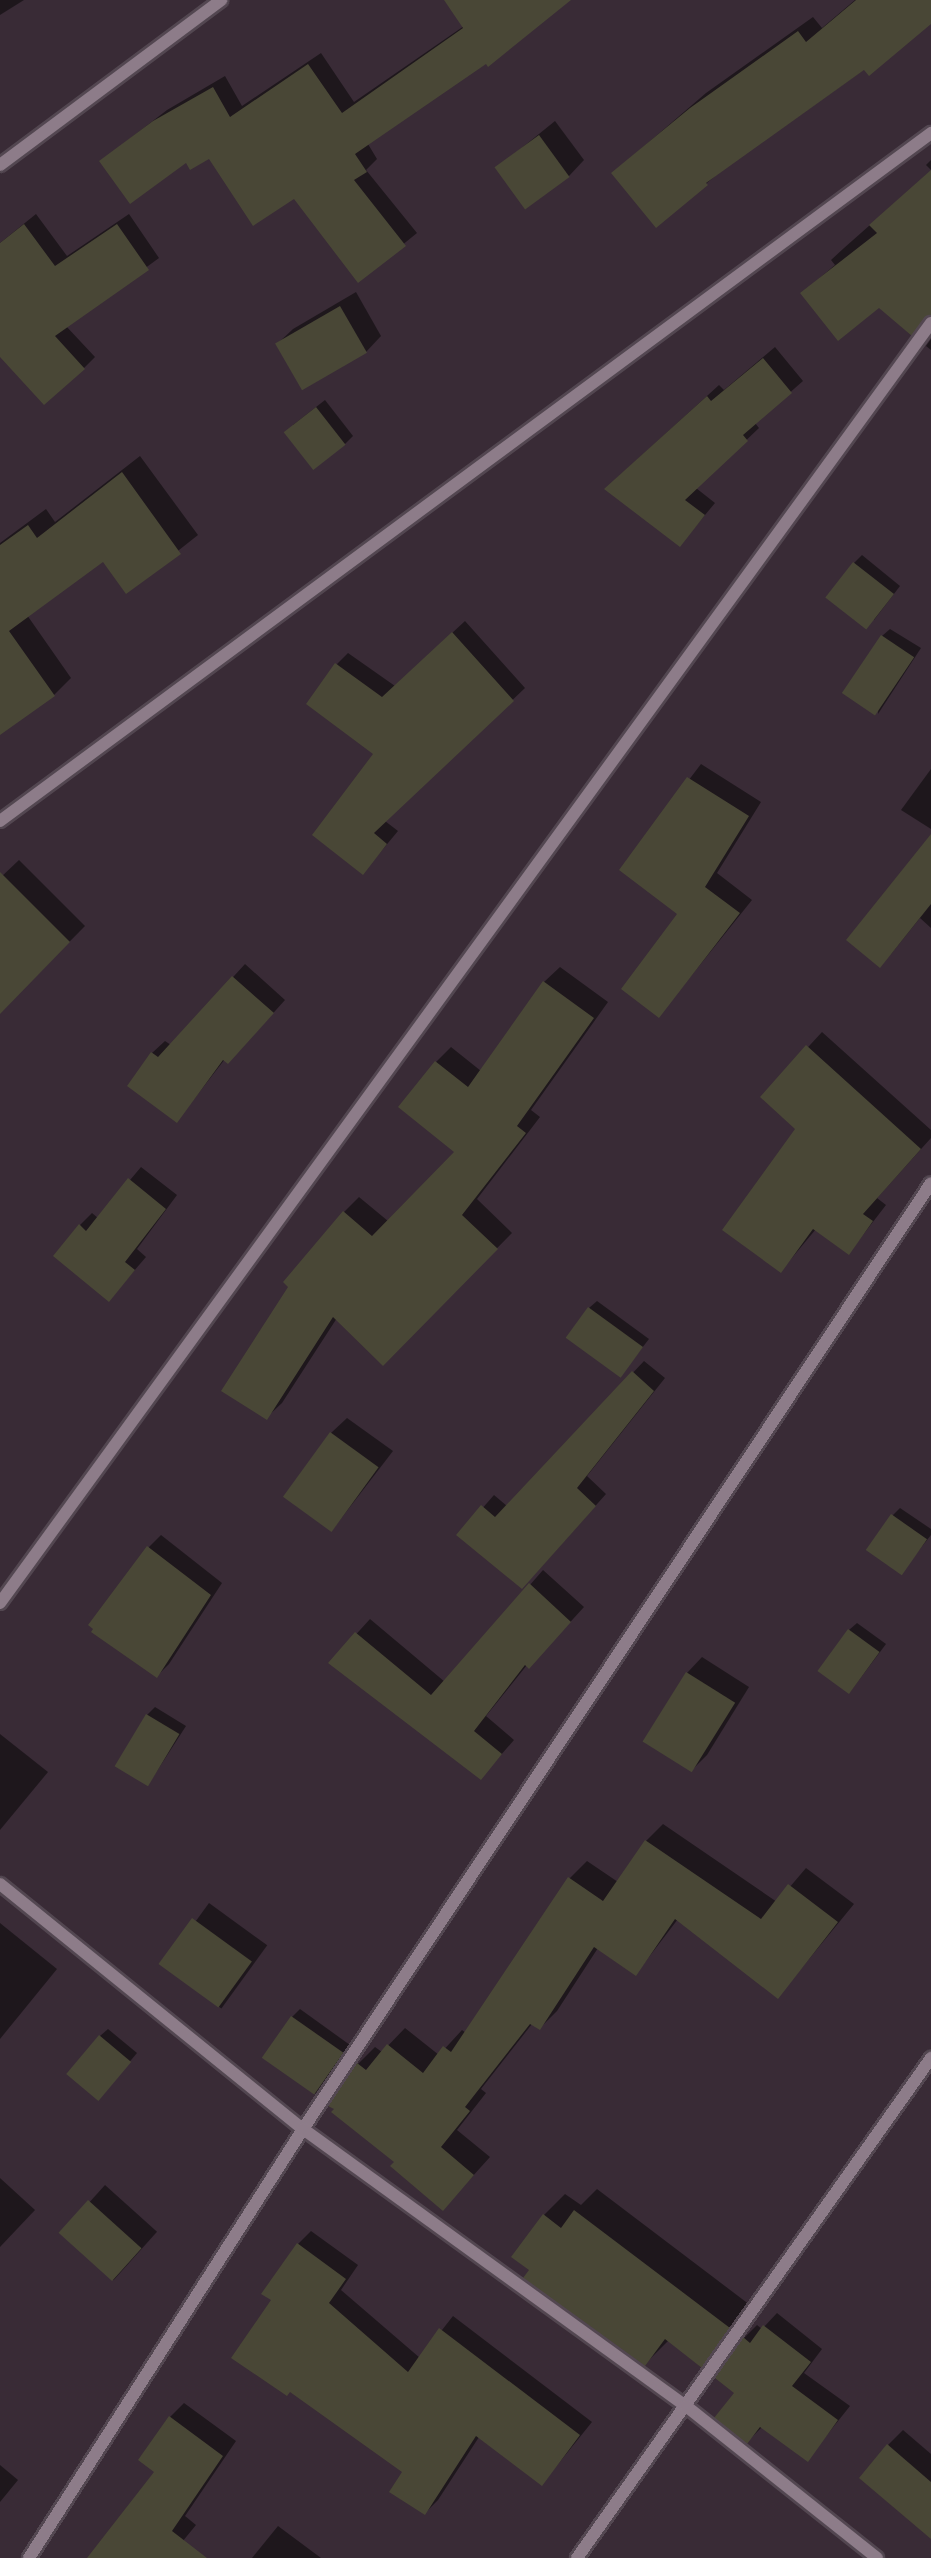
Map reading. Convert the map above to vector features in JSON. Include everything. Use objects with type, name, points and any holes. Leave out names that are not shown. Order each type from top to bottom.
[{"type":"street","points":[[0,165],[221,0]]},
{"type":"street","points":[[0,821],[931,133]]},
{"type":"street","points":[[0,1603],[931,323]]},
{"type":"street","points":[[29,2558],[303,2129],[931,1183]]},
{"type":"street","points":[[0,1884],[303,2129],[686,2406],[877,2558]]},
{"type":"street","points":[[577,2558],[931,2058]]},
{"type":"building","points":[[444,0],[571,0],[488,67],[486,64],[355,154],[367,172],[354,180],[406,246],[358,283],[294,199],[253,226],[209,159],[190,170],[186,163],[130,204],[99,161],[153,121],[213,87],[230,117],[308,64],[342,113],[463,28]]},
{"type":"building","points":[[856,0],[931,0],[931,24],[869,76],[864,70],[706,183],[708,185],[656,228],[611,173],[690,108],[798,31],[806,42]]},
{"type":"building","points":[[539,135],[570,177],[525,209],[495,167]]},
{"type":"building","points":[[931,170],[931,315],[912,336],[879,308],[838,341],[800,293],[877,233],[869,225]]},
{"type":"building","points":[[24,224],[55,266],[117,224],[149,270],[55,336],[85,369],[44,405],[0,357],[0,243]]},
{"type":"building","points":[[340,306],[367,353],[302,390],[275,344]]},
{"type":"building","points":[[763,358],[792,393],[743,435],[748,441],[685,500],[705,515],[680,547],[604,489],[707,396],[711,401]]},
{"type":"building","points":[[316,407],[346,445],[313,470],[284,432]]},
{"type":"building","points":[[122,472],[181,554],[126,594],[103,562],[9,631],[55,696],[0,735],[0,545],[28,525],[37,538]]},
{"type":"building","points":[[853,562],[894,594],[866,629],[825,597]]},
{"type":"building","points":[[452,632],[514,701],[374,833],[387,844],[363,875],[312,835],[373,754],[306,704],[335,663],[382,697]]},
{"type":"building","points":[[881,635],[914,657],[875,715],[842,693]]},
{"type":"building","points":[[687,777],[749,816],[705,887],[740,913],[659,1018],[621,989],[677,914],[619,870]]},
{"type":"building","points":[[931,834],[931,904],[880,968],[846,940]]},
{"type":"building","points":[[0,872],[70,942],[0,1014]]},
{"type":"building","points":[[232,976],[274,1013],[228,1064],[223,1060],[177,1123],[127,1086],[151,1052],[158,1057]]},
{"type":"building","points":[[543,981],[594,1018],[517,1126],[526,1133],[462,1215],[498,1249],[383,1366],[333,1317],[267,1420],[221,1391],[288,1287],[283,1282],[343,1211],[372,1236],[454,1152],[398,1107],[435,1061],[468,1087]]},
{"type":"building","points":[[806,1045],[921,1149],[863,1214],[873,1221],[849,1255],[813,1229],[781,1273],[722,1230],[795,1129],[760,1097]]},
{"type":"building","points":[[128,1178],[166,1209],[125,1262],[135,1270],[109,1302],[53,1256],[79,1224],[86,1231]]},
{"type":"building","points":[[588,1307],[643,1347],[621,1378],[566,1338]]},
{"type":"building","points":[[632,1371],[654,1391],[577,1488],[596,1506],[522,1589],[456,1535],[481,1505],[495,1517]]},
{"type":"building","points":[[330,1432],[379,1467],[332,1532],[283,1497]]},
{"type":"building","points":[[891,1514],[927,1539],[902,1575],[866,1550]]},
{"type":"building","points":[[147,1546],[211,1595],[157,1678],[91,1632],[93,1629],[88,1625]]},
{"type":"building","points":[[529,1583],[571,1622],[529,1669],[525,1665],[474,1731],[502,1754],[481,1780],[328,1663],[355,1632],[431,1695]]},
{"type":"building","points":[[848,1629],[880,1652],[849,1694],[817,1671]]},
{"type":"building","points":[[686,1672],[735,1703],[692,1772],[643,1742]]},
{"type":"building","points":[[146,1714],[179,1734],[148,1786],[115,1766]]},
{"type":"building","points":[[645,1840],[761,1919],[788,1884],[838,1922],[778,1999],[675,1919],[636,1976],[594,1947],[540,2030],[530,2024],[465,2107],[470,2111],[441,2147],[474,2175],[443,2211],[390,2166],[394,2162],[331,2112],[334,2109],[328,2106],[357,2063],[366,2070],[387,2044],[423,2073],[443,2046],[451,2052],[568,1877],[603,1901]]},
{"type":"building","points":[[192,1918],[252,1961],[218,2008],[158,1964]]},
{"type":"building","points":[[291,2016],[343,2053],[314,2094],[262,2058]]},
{"type":"building","points":[[99,2035],[131,2062],[98,2101],[66,2074]]},
{"type":"building","points":[[88,2200],[142,2248],[112,2281],[59,2233]]},
{"type":"building","points":[[574,2210],[730,2328],[702,2368],[665,2339],[645,2366],[523,2278],[529,2270],[511,2257],[543,2214],[561,2228]]},
{"type":"building","points":[[297,2243],[346,2279],[329,2303],[408,2372],[439,2328],[580,2435],[542,2486],[476,2436],[425,2515],[389,2492],[402,2472],[290,2392],[287,2396],[231,2358],[271,2300],[261,2294]]},
{"type":"building","points":[[763,2325],[811,2362],[792,2386],[838,2420],[808,2462],[760,2427],[747,2444],[714,2418],[734,2393],[715,2378],[743,2337],[750,2343]]},
{"type":"building","points":[[169,2416],[223,2456],[172,2531],[207,2558],[87,2558],[154,2472],[138,2460]]},
{"type":"building","points":[[887,2444],[931,2482],[931,2539],[859,2478]]}]
